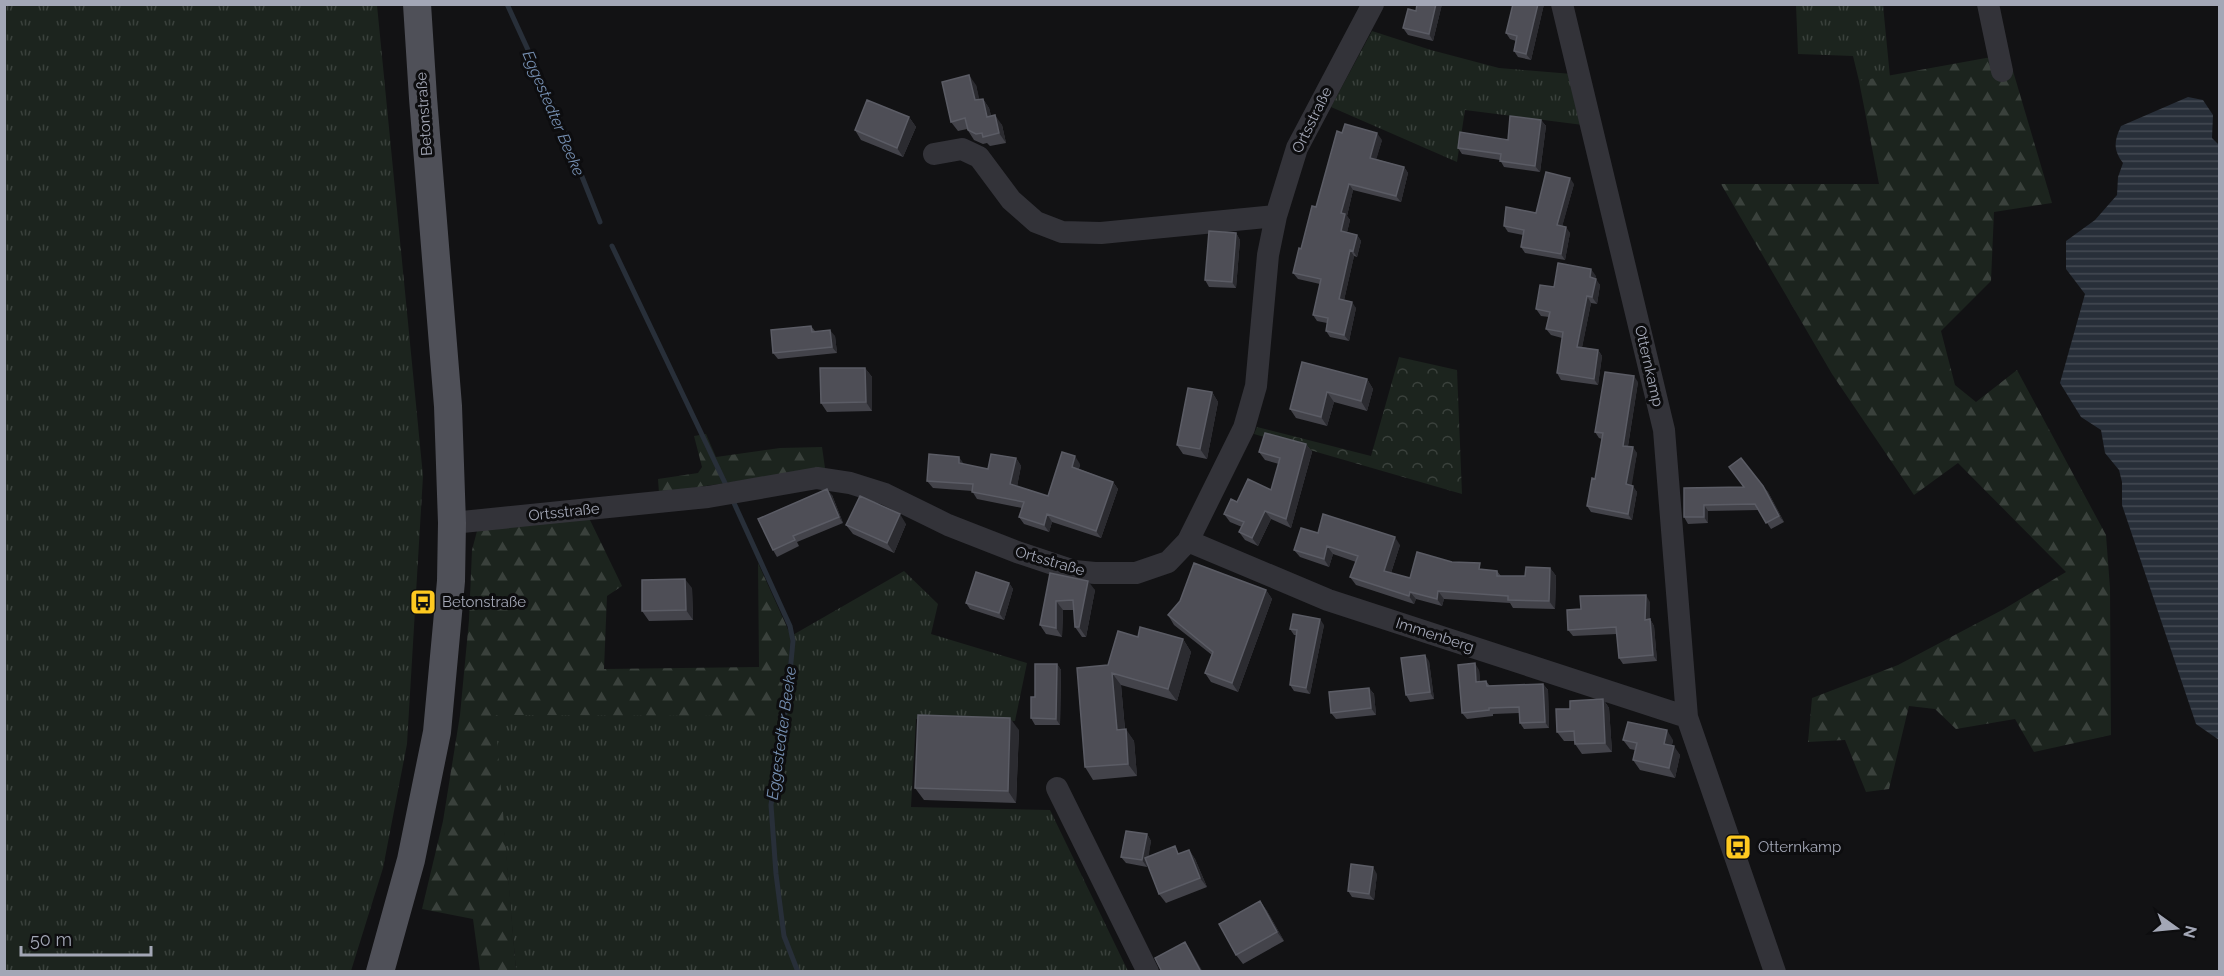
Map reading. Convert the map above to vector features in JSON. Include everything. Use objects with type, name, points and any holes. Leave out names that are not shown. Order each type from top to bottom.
[{"type":"main road","name":"Betonstraße","points":[[380,972],[411,860],[437,732],[451,581],[452,523],[448,406],[417,4]]},
{"type":"street","name":"Ortsstraße","points":[[452,523],[708,497],[818,478],[850,483],[885,494],[948,525],[1017,552],[1074,570],[1095,573],[1136,573],[1168,562],[1188,541],[1244,428],[1256,386],[1268,255],[1276,216],[1297,148],[1373,4]]},
{"type":"street","name":"Otternkamp","points":[[1562,4],[1664,430],[1687,717],[1775,972]]},
{"type":"street","points":[[1988,4],[2002,71]]},
{"type":"street","points":[[934,154],[962,148],[979,157],[1011,200],[1036,222],[1062,232],[1101,233],[1276,216]]},
{"type":"street","name":"Immenberg","points":[[1188,541],[1328,600],[1687,717]]},
{"type":"street","points":[[1057,788],[1148,972]]},
{"type":"green space","points":[[5,4],[377,5],[423,476],[407,744],[383,868],[351,971],[5,971]]},
{"type":"green space","points":[[1796,5],[1883,5],[1890,77],[1859,81],[1853,56],[1798,54]]},
{"type":"green space","points":[[1372,31],[1499,68],[1572,74],[1583,125],[1465,110],[1457,162],[1331,107]]},
{"type":"green space","points":[[2008,54],[2052,203],[1994,212],[1991,281],[1941,331],[1955,385],[1976,402],[2017,370],[2106,535],[2110,588],[2111,735],[2034,752],[2015,719],[1956,729],[1935,709],[1909,706],[1889,789],[1866,792],[1845,740],[1808,742],[1812,698],[1898,665],[2004,609],[2066,572],[1958,463],[1914,495],[1832,374],[1721,184],[1879,184],[1859,81]]},
{"type":"green space","points":[[1399,357],[1457,370],[1462,494],[1254,434],[1257,427],[1371,456]]},
{"type":"green space","points":[[706,434],[716,457],[780,448],[822,447],[825,468],[659,493],[658,479],[698,473],[702,467],[694,436]]},
{"type":"green space","points":[[589,518],[622,586],[607,596],[604,669],[759,667],[758,563],[791,636],[783,716],[495,715],[516,971],[480,971],[473,919],[422,909],[443,821],[460,715],[469,620],[472,550],[477,531]]},
{"type":"green space","points":[[904,571],[938,604],[931,634],[1027,663],[1015,721],[916,719],[911,807],[1050,810],[1128,971],[516,971],[494,715],[783,715],[791,636]]},
{"type":"shaded area","points":[[2188,97],[2203,100],[2213,115],[2212,138],[2220,146],[2219,740],[2196,724],[2122,505],[2122,482],[2119,470],[2105,453],[2101,430],[2081,417],[2060,383],[2085,294],[2066,269],[2066,241],[2095,220],[2117,195],[2118,177],[2123,163],[2117,154],[2116,145],[2121,126]]},
{"type":"building","points":[[1417,4],[1436,4],[1429,34],[1403,28],[1408,9],[1416,11]]},
{"type":"building","points":[[1513,4],[1538,4],[1526,54],[1514,51],[1517,36],[1506,33]]},
{"type":"building","points":[[969,75],[975,100],[983,99],[987,117],[995,115],[999,133],[983,137],[982,133],[976,134],[968,130],[965,118],[951,122],[942,82]]},
{"type":"building","points":[[867,100],[909,117],[897,148],[855,130]]},
{"type":"building","points":[[1510,116],[1541,120],[1535,166],[1500,161],[1501,154],[1458,148],[1460,132],[1508,140]]},
{"type":"building","points":[[1345,124],[1377,133],[1370,158],[1404,167],[1396,196],[1349,184],[1341,213],[1345,214],[1341,231],[1357,235],[1353,251],[1350,250],[1339,299],[1352,302],[1344,335],[1326,331],[1328,318],[1313,315],[1321,279],[1293,273],[1312,206],[1316,207],[1337,131],[1342,133]]},
{"type":"building","points":[[1546,172],[1570,178],[1557,225],[1566,227],[1561,254],[1521,247],[1524,230],[1504,226],[1506,207],[1536,213]]},
{"type":"building","points":[[1209,231],[1236,233],[1232,282],[1205,280]]},
{"type":"building","points":[[1558,263],[1591,269],[1590,277],[1596,279],[1592,297],[1587,296],[1577,347],[1598,350],[1594,379],[1557,373],[1563,332],[1546,329],[1550,312],[1536,309],[1540,285],[1554,287]]},
{"type":"building","points":[[811,326],[812,332],[830,330],[832,347],[773,353],[771,330]]},
{"type":"building","points":[[1302,362],[1367,379],[1361,401],[1327,392],[1321,417],[1290,409]]},
{"type":"building","points":[[820,368],[865,368],[866,402],[821,403]]},
{"type":"building","points":[[1605,372],[1634,376],[1623,446],[1633,447],[1626,484],[1633,486],[1628,514],[1587,506],[1592,478],[1595,479],[1603,433],[1595,432]]},
{"type":"building","points":[[1188,388],[1212,392],[1200,449],[1177,445]]},
{"type":"building","points":[[1265,433],[1306,444],[1286,519],[1265,511],[1252,538],[1239,532],[1244,522],[1224,514],[1231,499],[1237,502],[1248,479],[1271,490],[1280,458],[1259,452]]},
{"type":"building","points":[[1062,452],[1075,456],[1072,467],[1113,482],[1096,531],[1047,514],[1044,525],[1019,517],[1024,502],[972,492],[973,484],[927,481],[929,454],[959,457],[959,463],[988,469],[991,454],[1016,458],[1010,484],[1048,496]]},
{"type":"building","points":[[1741,458],[1763,486],[1779,516],[1766,523],[1755,504],[1704,505],[1704,517],[1684,517],[1684,488],[1744,487],[1729,467]]},
{"type":"building","points":[[827,489],[839,517],[793,536],[795,540],[773,550],[758,519]]},
{"type":"building","points":[[860,496],[900,514],[887,543],[846,525]]},
{"type":"building","points":[[1323,514],[1395,537],[1384,571],[1410,578],[1417,552],[1452,562],[1480,563],[1479,569],[1497,571],[1497,576],[1525,576],[1526,567],[1550,568],[1549,601],[1508,600],[1508,596],[1438,591],[1437,599],[1410,592],[1409,596],[1350,577],[1358,556],[1327,546],[1324,559],[1294,550],[1301,528],[1318,533]]},
{"type":"building","points":[[1194,563],[1266,590],[1232,683],[1205,673],[1213,652],[1168,615],[1180,601]]},
{"type":"building","points":[[976,572],[1009,583],[999,613],[966,603]]},
{"type":"building","points":[[1050,573],[1088,581],[1079,627],[1075,627],[1073,600],[1056,601],[1056,628],[1040,625]]},
{"type":"building","points":[[685,579],[686,610],[642,611],[642,580]]},
{"type":"building","points":[[1646,595],[1645,620],[1650,619],[1653,655],[1619,658],[1616,627],[1568,630],[1567,610],[1581,609],[1580,596]]},
{"type":"building","points":[[1293,614],[1320,619],[1306,688],[1290,685],[1297,630],[1290,629]]},
{"type":"building","points":[[1140,627],[1183,639],[1168,689],[1112,673],[1117,730],[1126,729],[1128,764],[1085,767],[1077,668],[1108,665],[1118,631],[1138,637]]},
{"type":"building","points":[[1425,655],[1430,692],[1406,695],[1401,658]]},
{"type":"building","points":[[1475,663],[1476,682],[1486,681],[1487,686],[1543,684],[1545,722],[1520,723],[1519,707],[1489,708],[1489,710],[1462,713],[1458,665]]},
{"type":"building","points":[[1035,664],[1057,664],[1056,719],[1031,718],[1031,697],[1035,697]]},
{"type":"building","points":[[1369,688],[1371,708],[1331,713],[1329,692]]},
{"type":"building","points":[[1603,699],[1605,743],[1575,744],[1574,731],[1557,732],[1556,709],[1570,709],[1570,701]]},
{"type":"building","points":[[918,715],[1010,718],[1008,791],[915,788]]},
{"type":"building","points":[[1628,722],[1667,730],[1664,744],[1674,746],[1669,768],[1633,760],[1637,743],[1623,740]]},
{"type":"building","points":[[1126,831],[1147,834],[1142,860],[1121,857]]},
{"type":"building","points":[[1175,846],[1178,854],[1189,850],[1200,878],[1159,894],[1145,858]]},
{"type":"building","points":[[1351,864],[1373,867],[1369,894],[1348,891]]},
{"type":"building","points":[[1260,901],[1277,932],[1236,955],[1219,924]]},
{"type":"building","points":[[1185,942],[1201,972],[1162,972],[1155,958]]},
{"type":"waterway","name":"Eggestedter Beeke","points":[[507,4],[556,111],[600,222]]},
{"type":"waterway","name":"Eggestedter Beeke","points":[[612,246],[726,485]]},
{"type":"waterway","name":"Eggestedter Beeke","points":[[734,503],[790,626],[793,641],[788,693],[771,805],[776,874],[784,936],[798,972]]},
{"type":"place","name":"Betonstraße","points":[[423,602]]},
{"type":"place","name":"Otternkamp","points":[[1738,847]]}]
